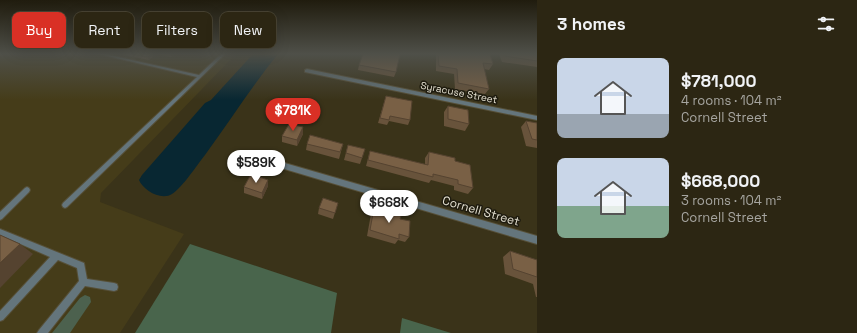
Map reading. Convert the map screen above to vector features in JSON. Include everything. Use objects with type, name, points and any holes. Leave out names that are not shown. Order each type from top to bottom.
[{"type":"street","name":"Syracuse Street","points":[[307,71],[537,118]]},
{"type":"street","name":"Cornell Street","points":[[257,158],[537,240]]},
{"type":"lane","points":[[170,70],[199,76]]},
{"type":"lane","points":[[65,205],[206,70]]},
{"type":"lane","points":[[0,217],[27,190]]},
{"type":"lane","points":[[0,232],[81,266],[83,282],[42,333]]},
{"type":"lane","points":[[0,317],[56,256]]},
{"type":"lane","points":[[83,282],[114,287]]},
{"type":"shaded area","points":[[0,70],[221,70],[101,193],[100,202],[184,234],[120,333],[0,333]]},
{"type":"green space","points":[[190,244],[337,293],[331,333],[135,333]]},
{"type":"green space","points":[[85,295],[90,297],[91,302],[70,333],[52,333],[80,298]]},
{"type":"green space","points":[[402,318],[451,333],[400,333]]},
{"type":"water","points":[[239,70],[266,70],[205,155],[180,187],[168,196],[158,195],[148,191],[139,180],[142,175],[205,103],[211,100]]},
{"type":"building","points":[[383,70],[397,70],[396,72]]},
{"type":"building","points":[[457,70],[485,70],[489,89],[458,83]]},
{"type":"building","points":[[386,96],[412,101],[410,120],[390,116],[389,120],[380,118]]},
{"type":"building","points":[[448,106],[468,110],[469,124],[448,119]]},
{"type":"building","points":[[526,121],[537,123],[537,140],[532,139]]},
{"type":"building","points":[[289,124],[303,127],[297,140],[282,136]]},
{"type":"building","points":[[310,135],[343,144],[340,152],[307,144]]},
{"type":"building","points":[[348,145],[365,149],[362,158],[346,153]]},
{"type":"building","points":[[370,151],[428,165],[429,152],[455,158],[455,161],[470,165],[473,188],[458,184],[458,180],[433,174],[433,177],[368,160]]},
{"type":"building","points":[[251,174],[268,180],[262,193],[244,187]]},
{"type":"building","points":[[323,198],[338,203],[335,213],[319,208]]},
{"type":"building","points":[[374,208],[401,216],[400,219],[410,221],[409,237],[399,234],[399,239],[370,230]]},
{"type":"building","points":[[0,235],[20,244],[0,263]]},
{"type":"building","points":[[510,251],[537,260],[537,277],[513,269]]}]
